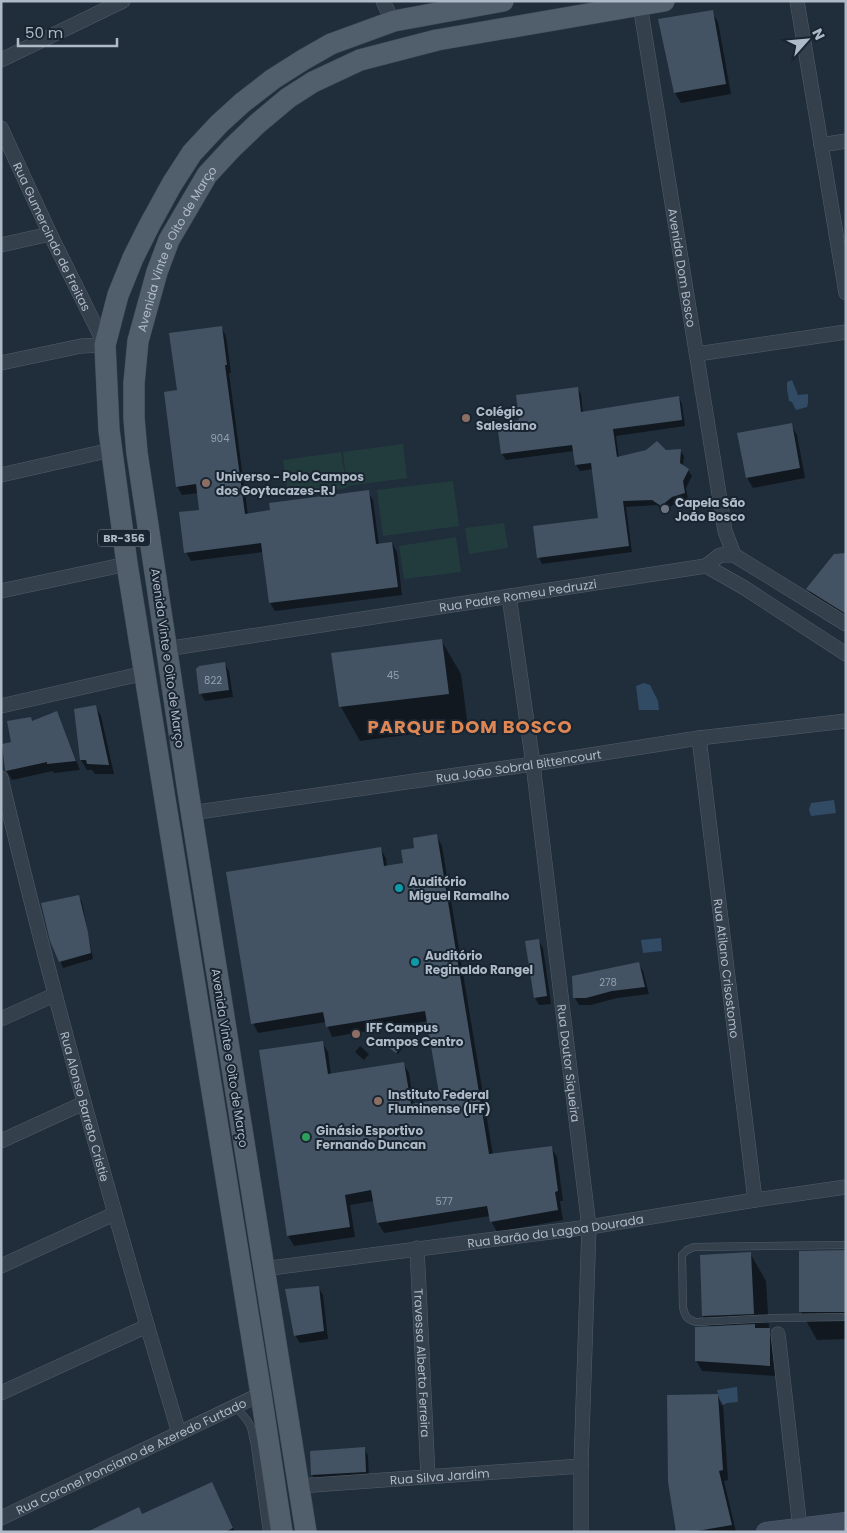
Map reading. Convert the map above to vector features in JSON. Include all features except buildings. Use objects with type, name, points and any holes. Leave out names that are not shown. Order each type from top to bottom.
[{"type":"main road","name":"Avenida Vinte e Oito de Março","points":[[282,1532],[245,1291],[127,564],[108,430],[105,345],[118,295],[150,224],[172,184],[192,153],[242,103],[303,60],[331,44],[393,22],[503,1]]},
{"type":"main road","name":"Avenida Vinte e Oito de Março","points":[[306,1532],[191,813],[139,463],[134,418],[134,383],[138,341],[157,272],[169,240],[207,175],[257,124],[288,98],[313,82],[360,60],[407,47],[437,40],[664,1]]},
{"type":"main road","points":[[288,98],[298,83],[358,52],[390,41],[394,38],[393,22]]},
{"type":"main road","points":[[124,537],[133,551],[150,644],[158,650],[166,649]]},
{"type":"main road","points":[[145,673],[159,671],[165,678],[181,784],[188,791]]},
{"type":"main road","points":[[224,1162],[236,1190],[248,1258],[254,1268],[263,1269]]},
{"type":"main road","points":[[766,1532],[846,1522]]},
{"type":"street","points":[[1,60],[123,1]]},
{"type":"street","points":[[383,1],[393,22]]},
{"type":"street","points":[[798,1],[846,293]]},
{"type":"street","name":"Avenida Dom Bosco","points":[[640,5],[725,531],[727,555]]},
{"type":"street","name":"Rua Gumercindo de Freitas","points":[[1,128],[50,234],[105,345]]},
{"type":"street","points":[[821,144],[846,141]]},
{"type":"street","points":[[1,245],[50,234]]},
{"type":"street","points":[[697,354],[846,332]]},
{"type":"street","points":[[1,363],[81,346],[105,345]]},
{"type":"street","points":[[1,475],[111,450]]},
{"type":"street","points":[[706,566],[727,555],[846,624]]},
{"type":"street","points":[[1,591],[127,564]]},
{"type":"street","points":[[706,566],[743,587],[846,654]]},
{"type":"street","name":"Rua Padre Romeu Pedruzzi","points":[[166,649],[706,566]]},
{"type":"street","name":"Rua Doutor Siqueira","points":[[509,596],[533,764],[589,1227],[582,1466],[582,1532]]},
{"type":"street","points":[[1,706],[145,673]]},
{"type":"street","name":"Rua João Sobral Bittencourt","points":[[191,813],[700,738],[846,721]]},
{"type":"street","name":"Rua Atilano Crisostomo","points":[[700,738],[755,1200]]},
{"type":"street","name":"Rua Alonso Barreto Cristie","points":[[1,778],[8,833],[114,1214],[179,1433]]},
{"type":"street","points":[[1,1018],[54,995]]},
{"type":"street","points":[[1,1141],[84,1103]]},
{"type":"street","name":"Rua Barão da Lagoa Dourada","points":[[263,1269],[589,1227],[846,1187]]},
{"type":"street","points":[[1,1266],[114,1214]]},
{"type":"street","name":"Travessa Alberto Ferreira","points":[[417,1248],[428,1476]]},
{"type":"street","points":[[1,1393],[147,1326]]},
{"type":"street","points":[[778,1334],[800,1528]]},
{"type":"street","name":"Rua Coronel Ponciano de Azeredo Furtado","points":[[1,1518],[261,1394]]},
{"type":"street","name":"Rua Silva Jardim","points":[[298,1486],[582,1466]]},
{"type":"lane","points":[[846,1246],[694,1247],[682,1255],[683,1307],[687,1320],[696,1322],[846,1317]]},
{"type":"lane","points":[[234,1406],[251,1427],[267,1532]]},
{"type":"green space","points":[[403,444],[407,478],[347,486],[343,452]]},
{"type":"green space","points":[[341,452],[347,488],[288,497],[283,460]]},
{"type":"green space","points":[[453,481],[459,526],[383,536],[377,490]]},
{"type":"green space","points":[[504,523],[508,548],[469,554],[465,528]]},
{"type":"green space","points":[[456,537],[461,572],[404,579],[399,546]]},
{"type":"water","points":[[792,380],[798,395],[808,394],[807,407],[796,410],[792,402],[789,401],[787,382]]},
{"type":"water","points":[[644,683],[650,685],[658,701],[659,710],[639,710],[636,686]]},
{"type":"water","points":[[834,800],[836,813],[811,816],[809,810],[811,803]]},
{"type":"water","points":[[661,938],[662,951],[643,953],[641,940]]},
{"type":"water","points":[[737,1387],[738,1402],[727,1403],[721,1406],[717,1390]]},
{"type":"place","name":"Colégio Salesiano","points":[[466,418]]},
{"type":"place","name":"Universo - Polo Campos dos Goytacazes-RJ","points":[[206,483]]},
{"type":"place","name":"Capela São João Bosco","points":[[665,509]]},
{"type":"place","name":"Auditório Miguel Ramalho","points":[[399,888]]},
{"type":"place","name":"Auditório Reginaldo Rangel","points":[[415,962]]},
{"type":"place","name":"IFF Campus Campos Centro","points":[[356,1034]]},
{"type":"place","name":"Instituto Federal Fluminense (IFF)","points":[[378,1101]]},
{"type":"place","name":"Ginásio Esportivo Fernando Duncan","points":[[306,1137]]},
{"type":"district","name":"PARQUE DOM BOSCO","points":[[470,726]]}]
